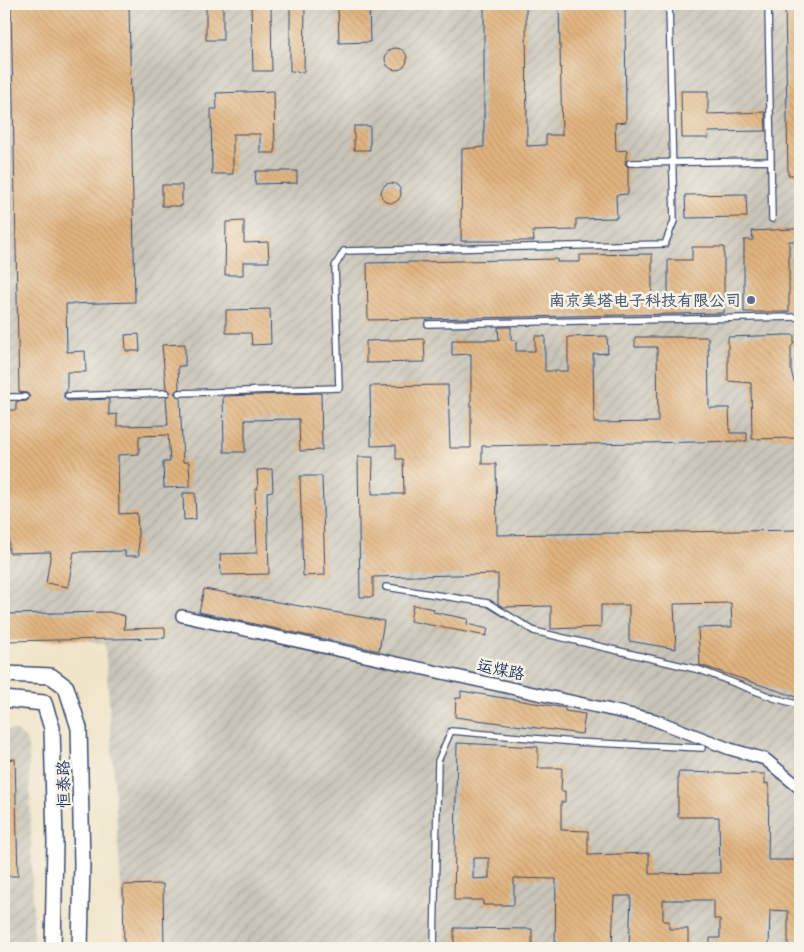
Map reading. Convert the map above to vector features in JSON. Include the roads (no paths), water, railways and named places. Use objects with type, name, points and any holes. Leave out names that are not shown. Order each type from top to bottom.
[{"type":"street","name":"运煤路","points":[[182,616],[652,719],[730,750],[765,759],[800,788]]},
{"type":"street","name":"恒泰路","points":[[4,674],[51,676],[66,687],[79,728],[82,864],[80,948]]},
{"type":"street","name":"恒泰路","points":[[4,699],[44,703],[52,728],[55,842],[53,948]]},
{"type":"lane","points":[[179,392],[339,388],[335,266],[344,251],[665,244],[674,221],[668,4]]},
{"type":"lane","points":[[768,4],[772,219]]},
{"type":"lane","points":[[630,163],[771,161]]},
{"type":"lane","points":[[428,324],[800,317]]},
{"type":"lane","points":[[68,396],[166,393]]},
{"type":"lane","points":[[4,397],[25,397]]},
{"type":"lane","points":[[386,588],[488,603],[534,631],[700,670],[774,698],[800,705]]},
{"type":"lane","points":[[434,948],[438,761],[451,731],[574,742],[702,748]]},
{"type":"place","name":"南京美塔电子科技有限公司","points":[[751,300]]}]
